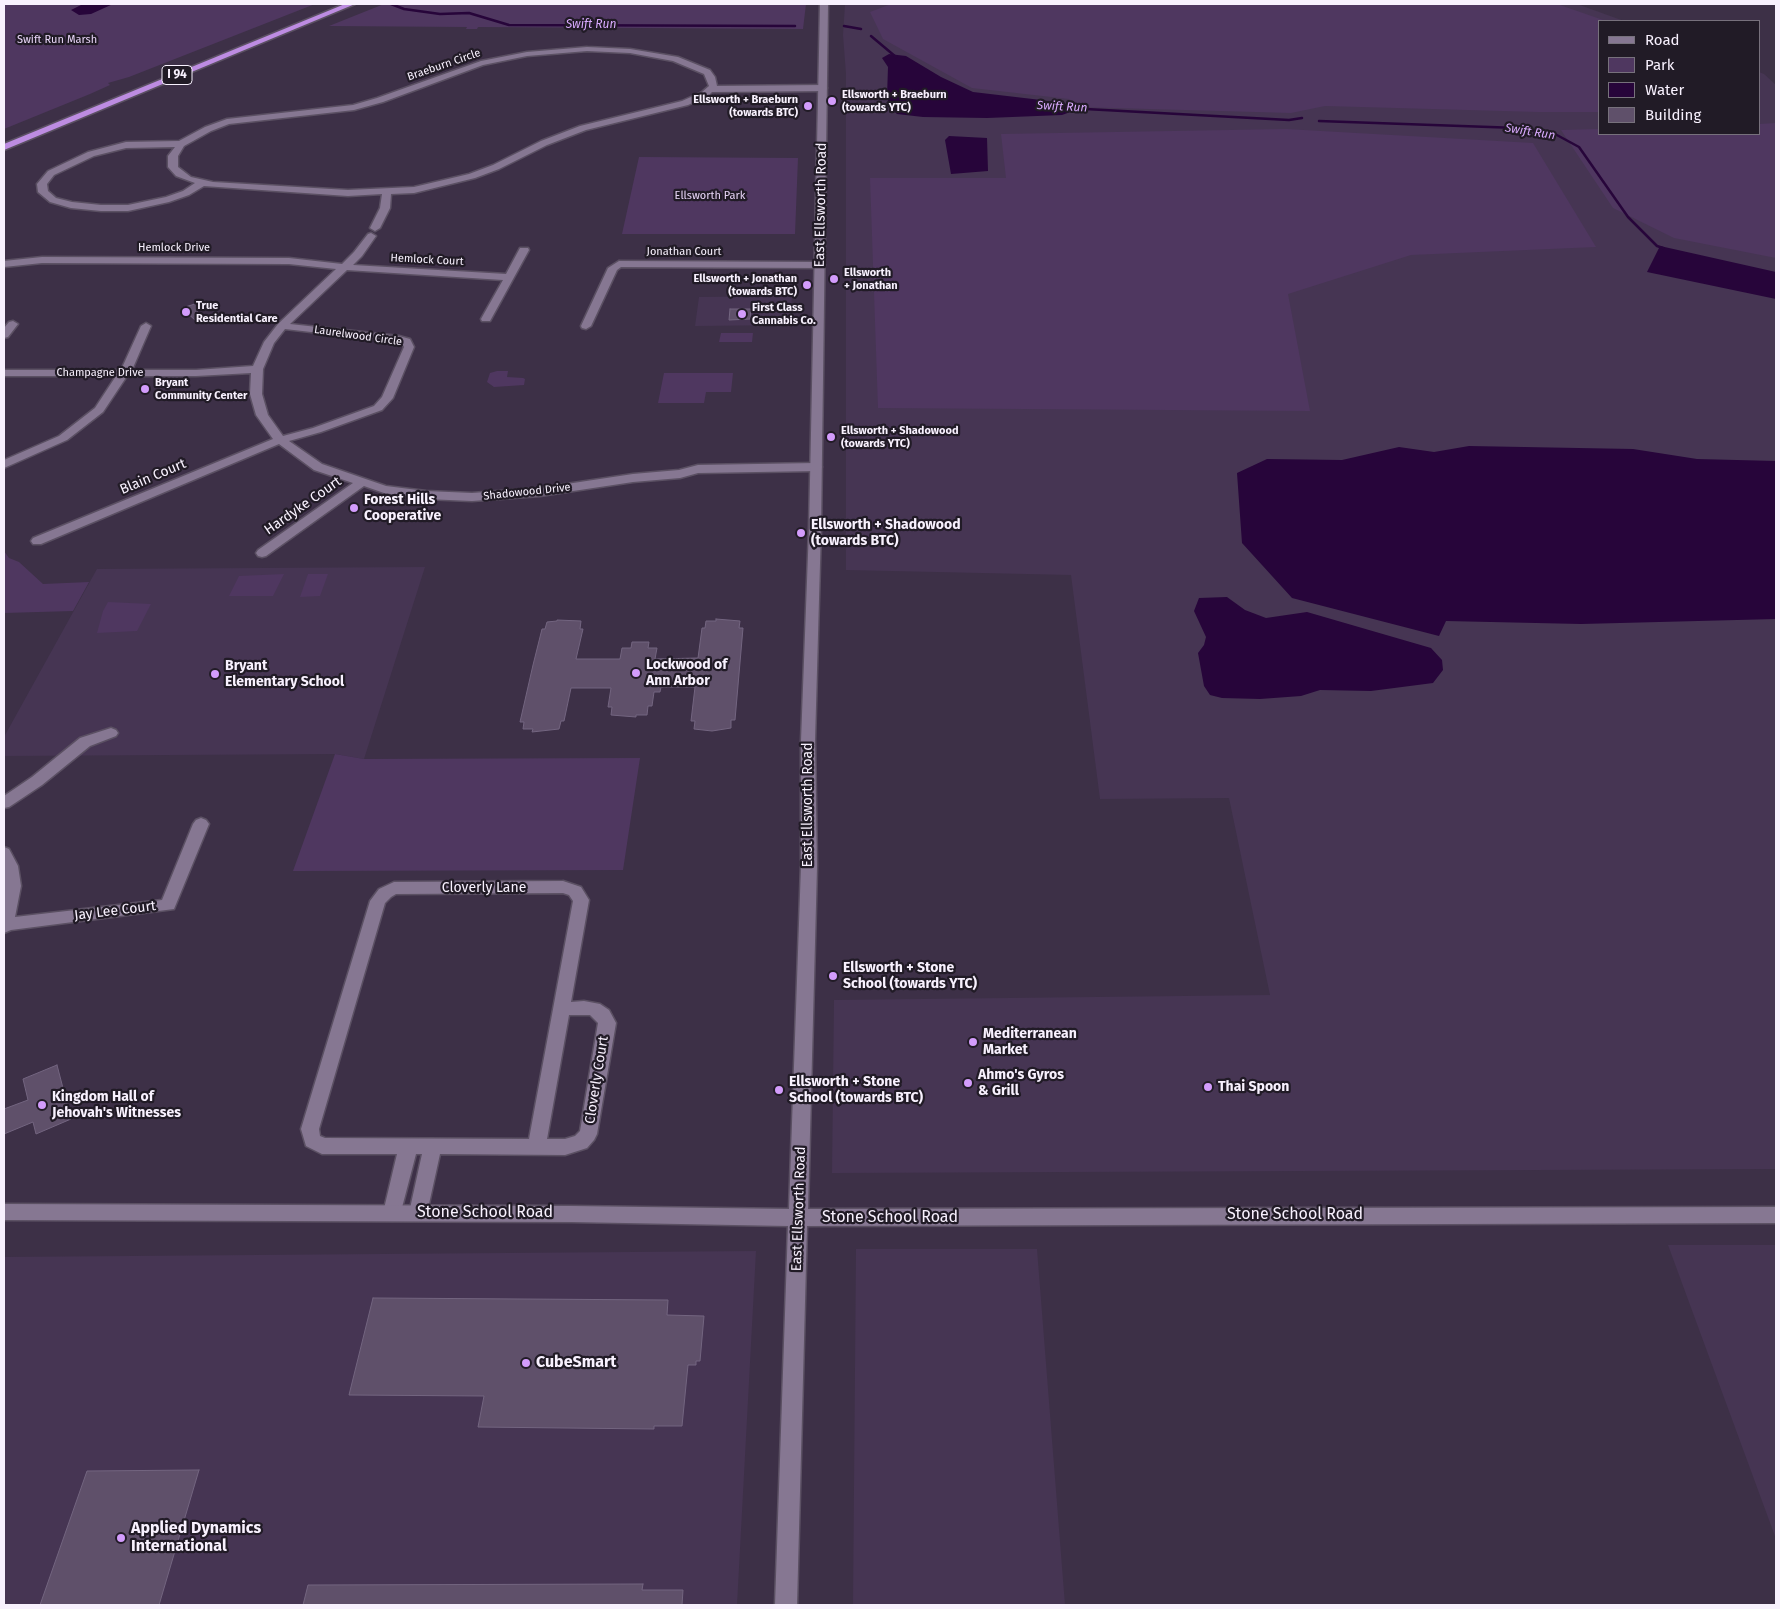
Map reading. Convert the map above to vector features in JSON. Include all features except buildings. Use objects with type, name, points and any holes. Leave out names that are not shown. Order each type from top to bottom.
[{"type":"highway","name":"I 94","points":[[4,138],[332,4]]},
{"type":"highway","name":"I 94","points":[[4,147],[351,4]]},
{"type":"street","name":"East Ellsworth Road","points":[[786,1605],[809,866],[808,741],[816,472],[824,4]]},
{"type":"street","name":"Braeburn Circle","points":[[202,183],[186,193],[169,199],[122,208],[71,205],[53,200],[43,192],[42,184],[51,173],[91,154],[126,145],[181,144],[208,129],[232,121],[354,107],[380,100],[481,63],[543,52],[611,49],[650,54],[698,67],[707,72],[712,86]]},
{"type":"street","points":[[181,144],[173,156],[173,167],[179,174],[188,179],[202,183],[332,192],[387,192],[427,187],[472,176],[569,133],[696,99],[712,86],[823,85]]},
{"type":"street","name":"Shadowood Drive","points":[[387,192],[385,208],[373,232],[358,254],[282,326],[269,342],[257,369],[256,394],[258,405],[268,424],[280,440],[318,467],[361,483],[384,489],[426,495],[493,497],[540,492],[643,476],[680,474],[697,478],[816,472]]},
{"type":"street","points":[[486,319],[524,250]]},
{"type":"street","name":"Hemlock Drive","points":[[4,264],[49,260],[263,261],[314,263],[344,267]]},
{"type":"street","name":"Jonathan Court","points":[[586,326],[613,268],[619,264],[820,265]]},
{"type":"street","name":"Hemlock Court","points":[[344,267],[509,277]]},
{"type":"street","points":[[4,335],[13,324]]},
{"type":"street","points":[[4,464],[63,438],[85,422],[103,405],[125,373],[139,346],[141,335],[146,326]]},
{"type":"street","name":"Laurelwood Circle","points":[[280,440],[317,430],[380,407],[387,398],[409,347],[406,341],[399,339],[282,326]]},
{"type":"street","name":"Champagne Drive","points":[[4,373],[196,373],[257,369]]},
{"type":"street","name":"Blain Court","points":[[37,541],[280,440]]},
{"type":"street","name":"Hardyke Court","points":[[262,553],[361,483]]},
{"type":"street","points":[[4,804],[37,781],[85,742],[111,733]]},
{"type":"street","name":"Jay Lee Court","points":[[4,925],[168,905],[201,824]]},
{"type":"street","points":[[4,853],[10,866],[13,886],[4,925]]},
{"type":"street","name":"Cloverly Lane","points":[[563,887],[574,891],[581,900],[536,1147],[408,1148],[322,1146],[312,1140],[310,1129],[378,901],[385,893],[394,888],[563,887]]},
{"type":"street","name":"Cloverly Court","points":[[536,1147],[565,1147],[581,1142],[588,1134],[606,1022],[603,1015],[594,1010],[584,1008],[561,1009]]},
{"type":"street","points":[[392,1213],[408,1148]]},
{"type":"street","points":[[418,1213],[432,1148]]},
{"type":"street","name":"Stone School Road","points":[[4,1212],[418,1213],[799,1218],[1279,1215],[1776,1215]]},
{"type":"shaded area","points":[[845,4],[1577,4],[1621,20],[1598,20],[1598,135],[1760,135],[1760,72],[1776,85],[1776,1169],[832,1173],[834,1000],[1270,995],[1229,798],[1100,799],[1071,575],[846,570],[846,74],[843,35]]},
{"type":"shaded area","points":[[792,296],[790,325],[695,326],[699,297]]},
{"type":"shaded area","name":"Bryant Elementary School","points":[[425,567],[364,759],[335,754],[4,756],[4,737],[97,569]]},
{"type":"shaded area","points":[[1668,1245],[1776,1245],[1776,1539]]},
{"type":"shaded area","points":[[856,1249],[1037,1249],[1065,1605],[853,1605]]},
{"type":"shaded area","points":[[756,1251],[737,1605],[4,1605],[4,1257]]},
{"type":"green space","name":"Swift Run Marsh","points":[[4,4],[315,4],[129,77],[108,83],[110,85],[4,129]]},
{"type":"green space","points":[[384,4],[806,4],[803,29],[478,27],[477,29],[466,29],[467,27],[329,26]]},
{"type":"green space","points":[[891,4],[1557,4],[1603,20],[1598,20],[1598,112],[1325,106],[1291,113],[1078,107],[1069,99],[972,88],[883,39],[870,12]]},
{"type":"green space","points":[[1776,123],[1776,258],[1674,238],[1613,208],[1561,130],[1598,129],[1598,135],[1760,135],[1760,124]]},
{"type":"green space","points":[[1286,129],[1533,143],[1596,247],[1411,255],[1288,294],[1310,411],[878,408],[870,178],[1006,178],[1001,134]]},
{"type":"green space","name":"Ellsworth Park","points":[[639,157],[798,158],[795,234],[622,234]]},
{"type":"green space","points":[[721,333],[753,333],[752,342],[719,342]]},
{"type":"green space","points":[[508,371],[507,377],[525,379],[524,385],[494,387],[487,382],[490,373]]},
{"type":"green space","points":[[664,373],[733,373],[731,392],[706,392],[704,403],[658,403]]},
{"type":"green space","points":[[4,551],[9,558],[19,562],[43,584],[89,582],[73,611],[4,613]]},
{"type":"green space","points":[[284,574],[273,596],[229,596],[239,576]]},
{"type":"green space","points":[[308,574],[328,574],[320,596],[300,597]]},
{"type":"green space","points":[[108,602],[151,604],[137,631],[97,633],[103,611]]},
{"type":"green space","points":[[335,754],[364,759],[640,758],[623,870],[293,871]]},
{"type":"water","points":[[83,4],[113,4],[91,14],[79,15],[71,10]]},
{"type":"water","points":[[889,54],[906,56],[941,77],[973,92],[1065,104],[1076,110],[1062,115],[987,118],[923,117],[897,114],[890,107],[887,97],[888,67],[882,58]]},
{"type":"water","points":[[949,136],[987,138],[988,171],[951,174],[945,140]]},
{"type":"water","points":[[1660,246],[1776,272],[1776,299],[1647,272]]},
{"type":"water","points":[[1469,446],[1633,449],[1697,459],[1776,461],[1776,619],[1581,624],[1446,621],[1439,636],[1292,598],[1242,543],[1237,473],[1267,459],[1342,460],[1399,447],[1434,452]]},
{"type":"water","points":[[1227,597],[1245,610],[1266,618],[1307,612],[1431,648],[1442,660],[1443,670],[1433,683],[1371,691],[1320,690],[1301,696],[1260,699],[1222,698],[1210,695],[1204,686],[1198,653],[1204,645],[1206,637],[1194,611],[1199,598]]},
{"type":"waterway","name":"Swift Run","points":[[391,4],[404,9],[440,14],[469,13],[509,25],[795,26]]},
{"type":"waterway","name":"Swift Run","points":[[844,26],[861,29]]},
{"type":"waterway","name":"Swift Run","points":[[871,36],[896,57]]},
{"type":"waterway","name":"Swift Run","points":[[1067,108],[1289,120],[1302,118]]},
{"type":"waterway","name":"Swift Run","points":[[1319,121],[1518,128],[1555,134],[1579,147],[1628,217],[1657,246],[1663,248]]},
{"type":"place","name":"Ellsworth + Braeburn (towards YTC)","points":[[832,101]]},
{"type":"place","name":"Ellsworth + Braeburn (towards BTC)","points":[[808,106]]},
{"type":"place","name":"Ellsworth + Jonathan","points":[[834,279]]},
{"type":"place","name":"Ellsworth + Jonathan (towards BTC)","points":[[807,285]]},
{"type":"place","name":"True Residential Care","points":[[186,312]]},
{"type":"place","name":"First Class Cannabis Co.","points":[[742,314]]},
{"type":"place","name":"Bryant Community Center","points":[[145,389]]},
{"type":"place","name":"Ellsworth + Shadowood (towards YTC)","points":[[831,437]]},
{"type":"place","name":"Forest Hills Cooperative","points":[[354,508]]},
{"type":"place","name":"Ellsworth + Shadowood (towards BTC)","points":[[801,533]]},
{"type":"place","name":"Lockwood of Ann Arbor","points":[[636,673]]},
{"type":"place","name":"Bryant Elementary School","points":[[215,674]]},
{"type":"place","name":"Ellsworth + Stone School (towards YTC)","points":[[833,976]]},
{"type":"place","name":"Mediterranean Market","points":[[973,1042]]},
{"type":"place","name":"Ahmo's Gyros & Grill","points":[[968,1083]]},
{"type":"place","name":"Thai Spoon","points":[[1208,1087]]},
{"type":"place","name":"Ellsworth + Stone School (towards BTC)","points":[[779,1090]]},
{"type":"place","name":"Kingdom Hall of Jehovah's Witnesses","points":[[42,1105]]},
{"type":"place","name":"CubeSmart","points":[[526,1363]]},
{"type":"place","name":"Applied Dynamics International","points":[[121,1538]]}]
